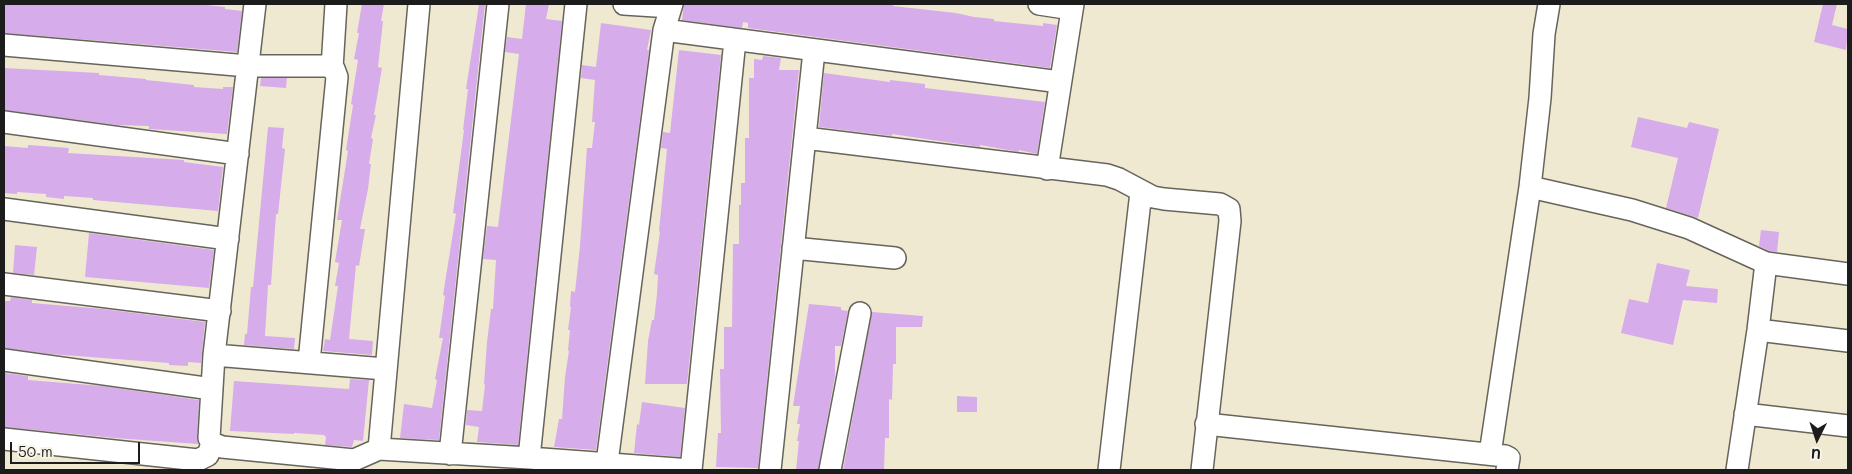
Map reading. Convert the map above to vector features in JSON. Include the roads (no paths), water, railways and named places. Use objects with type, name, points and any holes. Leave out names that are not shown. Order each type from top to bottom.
[{"type":"street","points":[[209,456],[214,355],[255,4]]},
{"type":"street","points":[[332,68],[336,4]]},
{"type":"street","points":[[379,449],[419,4]]},
{"type":"street","points":[[450,454],[498,4]]},
{"type":"street","points":[[529,458],[576,4]]},
{"type":"street","points":[[606,467],[664,30],[672,5],[624,4]]},
{"type":"street","points":[[1039,4],[1072,6],[1047,169]]},
{"type":"street","points":[[1490,454],[1530,187],[1540,98],[1544,34],[1549,4]]},
{"type":"street","points":[[664,30],[1060,82]]},
{"type":"street","points":[[4,438],[198,460],[209,456],[222,447],[354,465],[379,449],[529,458],[606,467],[691,470],[736,40]]},
{"type":"street","points":[[4,45],[248,66],[327,66],[336,72],[309,362]]},
{"type":"street","points":[[770,470],[814,51]]},
{"type":"street","points":[[4,122],[238,154]]},
{"type":"street","points":[[805,138],[1107,175],[1119,179],[1141,192],[1164,200],[1220,204],[1229,209],[1230,221],[1202,470]]},
{"type":"street","points":[[1530,187],[1632,210],[1689,228],[1766,262],[1848,274]]},
{"type":"street","points":[[1109,470],[1141,192]]},
{"type":"street","points":[[4,209],[228,239]]},
{"type":"street","points":[[793,248],[895,258]]},
{"type":"street","points":[[1737,470],[1766,262]]},
{"type":"street","points":[[4,284],[220,311]]},
{"type":"street","points":[[830,470],[860,313]]},
{"type":"street","points":[[1758,330],[1848,341]]},
{"type":"street","points":[[214,355],[385,369]]},
{"type":"street","points":[[4,360],[212,389]]},
{"type":"street","points":[[1745,414],[1848,426]]},
{"type":"street","points":[[1206,424],[1508,456],[1507,470]]}]
